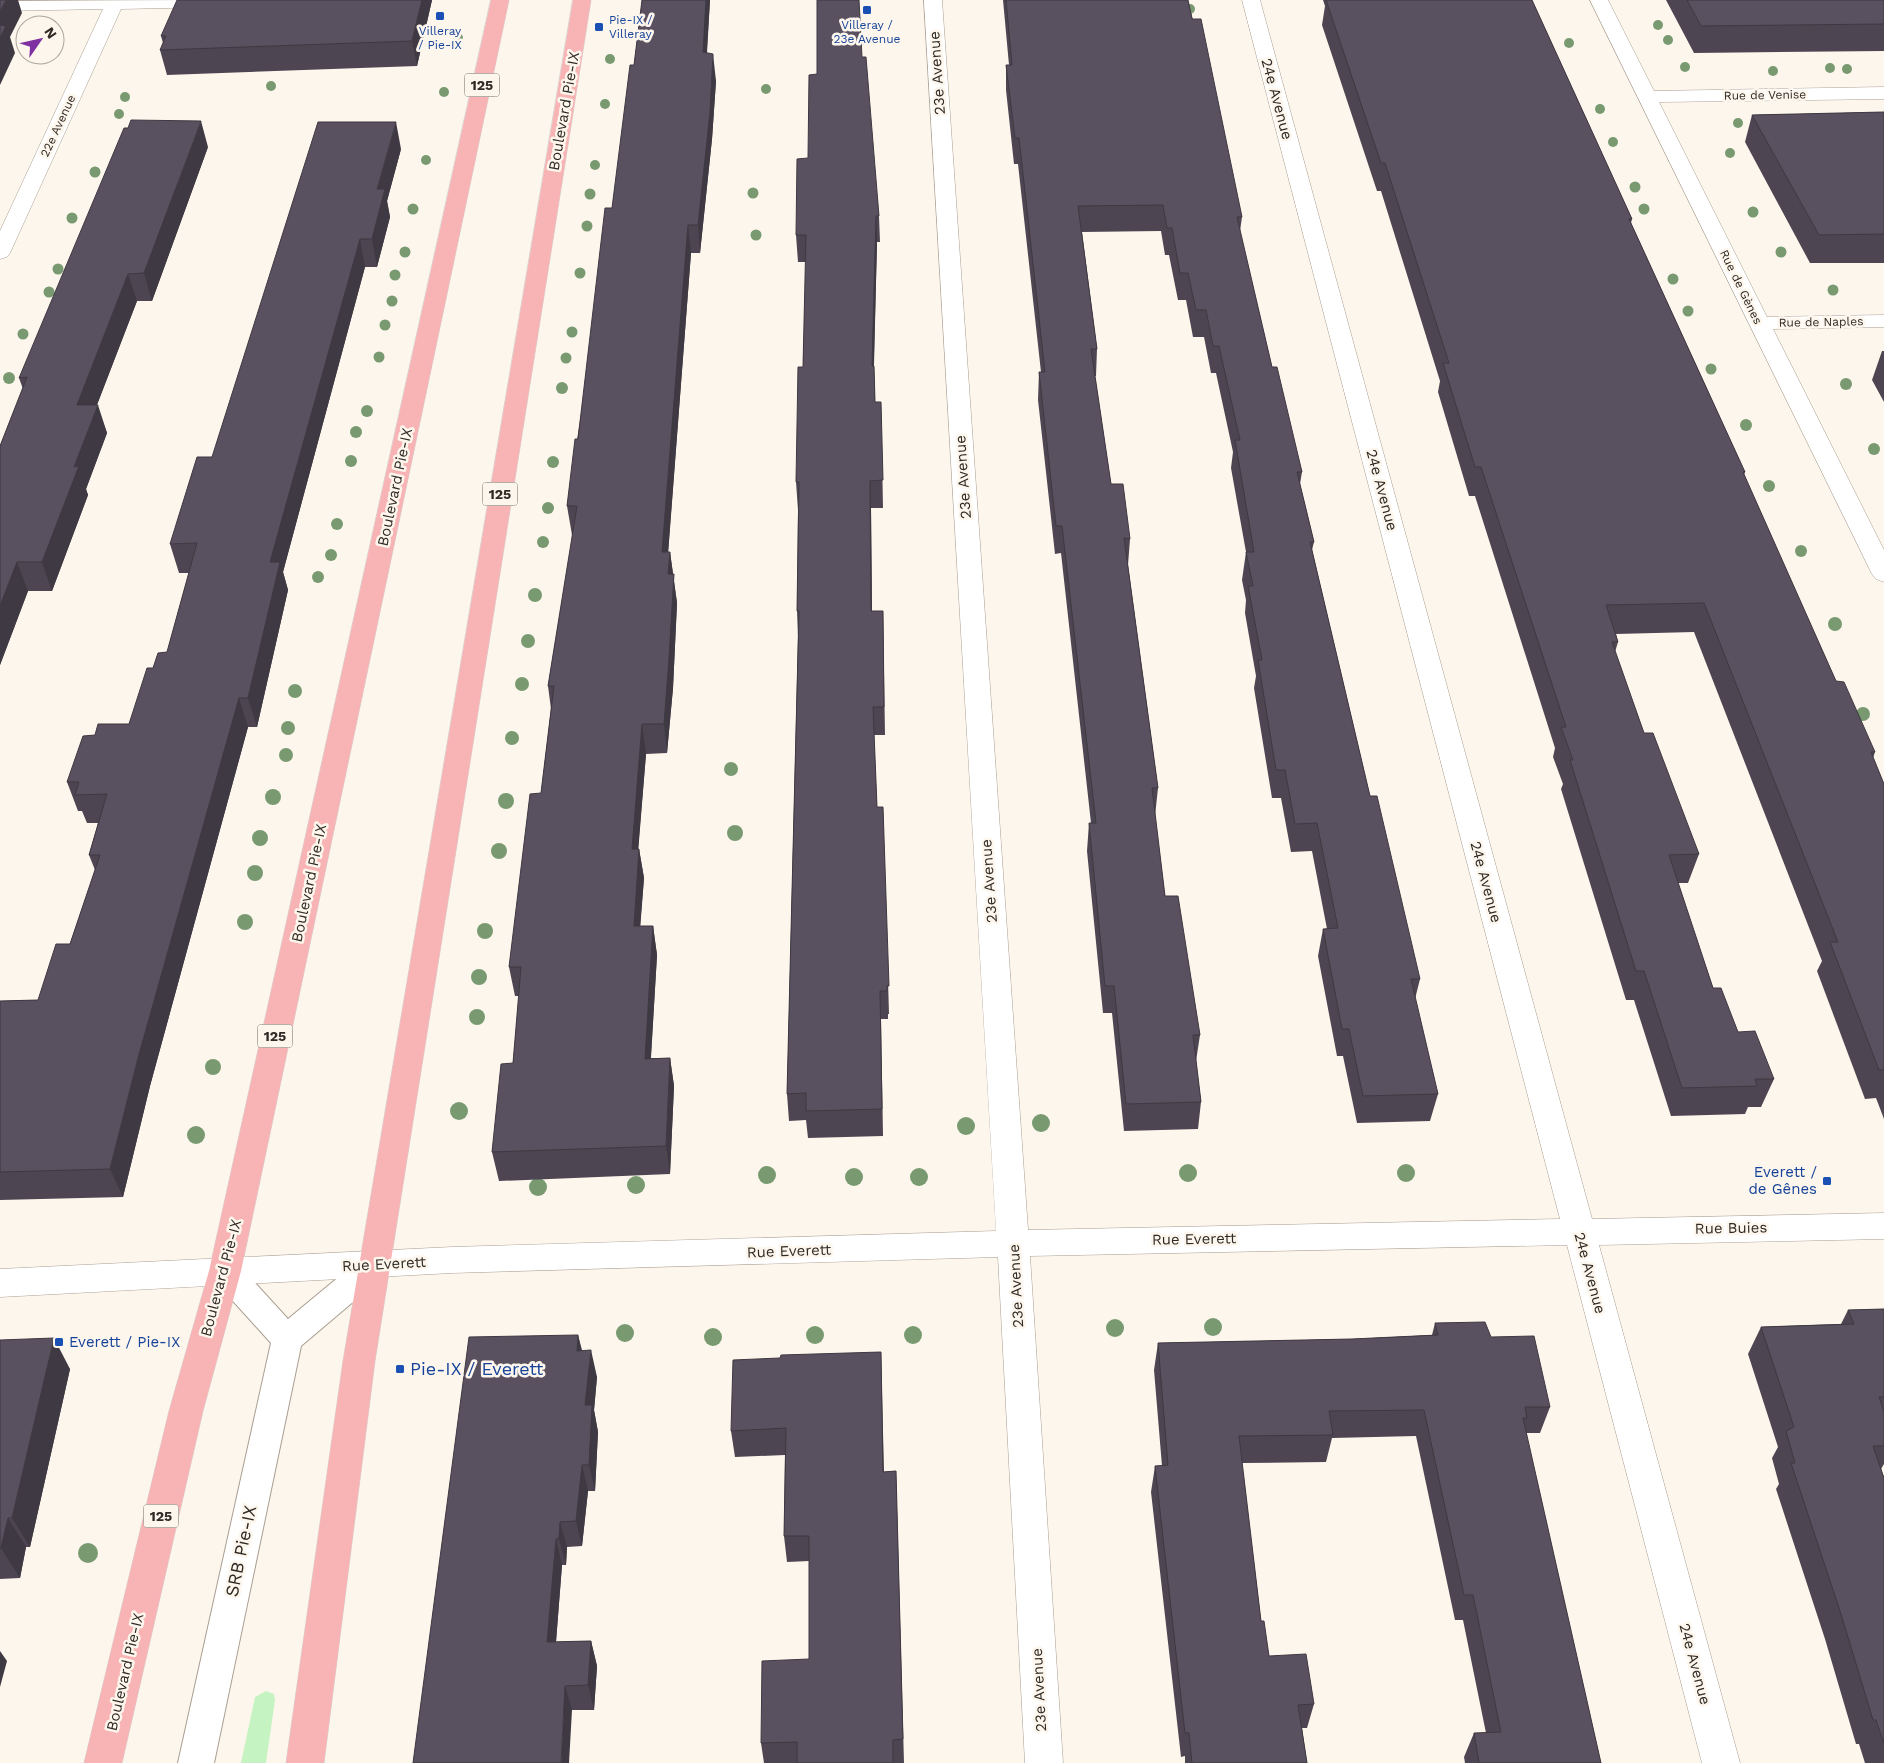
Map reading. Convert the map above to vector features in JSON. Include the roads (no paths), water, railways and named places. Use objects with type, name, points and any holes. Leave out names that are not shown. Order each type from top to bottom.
[{"type":"main road","name":"Boulevard Pie-IX","points":[[103,1763],[186,1411],[225,1271],[500,0]]},
{"type":"main road","name":"Boulevard Pie-IX","points":[[305,1763],[358,1371],[507,445],[582,0]]},
{"type":"street","name":"23e Avenue","points":[[933,0],[1013,1244],[1044,1763]]},
{"type":"street","name":"24e Avenue","points":[[1251,0],[1721,1763]]},
{"type":"street","name":"Rue de Gènes","points":[[1599,0],[1884,574]]},
{"type":"street","points":[[0,6],[115,2],[235,2]]},
{"type":"street","name":"22e Avenue","points":[[0,253],[115,2]]},
{"type":"street","name":"Rue de Venise","points":[[1647,98],[1884,93]]},
{"type":"street","name":"Rue de Naples","points":[[1759,323],[1884,321]]},
{"type":"street","name":"Rue Buies","points":[[1579,1230],[1884,1226]]},
{"type":"street","name":"Rue Everett","points":[[0,1283],[452,1260],[1579,1230]]},
{"type":"lane","points":[[225,1271],[287,1338],[376,1265]]},
{"type":"lane","name":"SRB Pie-IX","points":[[196,1763],[287,1338]]},
{"type":"place","name":"Villeray / 23e Avenue","points":[[867,10]]},
{"type":"place","name":"Villeray / Pie-IX","points":[[440,16]]},
{"type":"place","name":"Pie-IX / Villeray","points":[[599,27]]},
{"type":"place","name":"Everett / de Gênes","points":[[1827,1181]]},
{"type":"place","name":"Everett / Pie-IX","points":[[59,1342]]},
{"type":"place","name":"Pie-IX / Everett","points":[[400,1369]]}]
